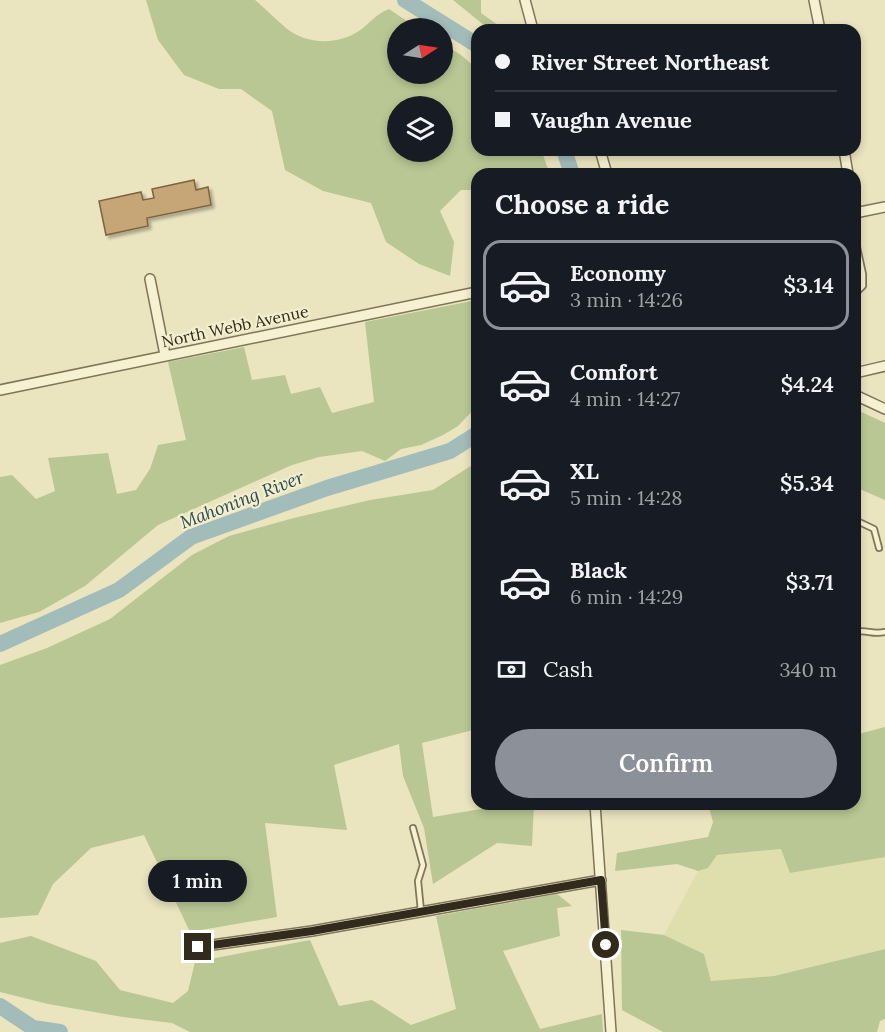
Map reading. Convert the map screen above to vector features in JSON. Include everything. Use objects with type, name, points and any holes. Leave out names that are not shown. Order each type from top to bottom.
[{"type":"street","points":[[525,0],[531,24]]},
{"type":"street","points":[[814,0],[819,24]]},
{"type":"street","points":[[861,211],[885,207]]},
{"type":"street","points":[[150,279],[165,355]]},
{"type":"street","name":"North Webb Avenue","points":[[0,390],[471,293]]},
{"type":"street","points":[[861,372],[885,366]]},
{"type":"street","points":[[861,397],[885,410]]},
{"type":"street","points":[[595,810],[611,1032]]},
{"type":"street","points":[[198,947],[352,924],[601,880]]},
{"type":"lane","points":[[861,265],[863,286],[861,288]]},
{"type":"lane","points":[[861,523],[874,529],[879,548]]},
{"type":"lane","points":[[861,630],[873,635],[885,632]]},
{"type":"lane","points":[[413,828],[423,865],[418,882],[421,911]]},
{"type":"green space","points":[[146,0],[255,0],[294,34],[322,41],[351,36],[380,13],[389,9],[402,18],[387,18],[387,84],[453,84],[453,50],[471,64],[471,156],[543,156],[548,168],[471,168],[471,190],[461,190],[440,211],[454,242],[450,276],[419,264],[386,242],[371,203],[323,191],[285,170],[272,111],[241,89],[219,89],[184,75],[158,40]]},
{"type":"green space","points":[[453,0],[481,0],[481,13],[497,24],[483,24]]},
{"type":"green space","points":[[471,301],[471,412],[458,426],[421,445],[401,449],[385,461],[362,451],[319,457],[292,465],[158,525],[85,586],[39,612],[0,623],[0,477],[12,475],[36,499],[55,491],[48,458],[108,453],[117,494],[136,490],[150,469],[158,445],[186,440],[168,362],[244,347],[252,380],[285,375],[291,394],[320,387],[332,413],[374,402],[365,322]]},
{"type":"green space","points":[[861,412],[885,423],[885,500],[861,490]]},
{"type":"green space","points":[[471,466],[471,731],[422,743],[433,817],[475,810],[534,810],[532,846],[497,843],[433,884],[424,828],[403,776],[399,744],[334,765],[347,830],[265,823],[277,917],[190,932],[144,835],[91,848],[53,884],[38,915],[0,918],[0,665],[47,648],[110,619],[192,555],[229,536],[370,500],[433,490]]},
{"type":"green space","points":[[885,727],[885,857],[790,873],[781,849],[717,855],[708,868],[698,871],[677,864],[615,871],[617,853],[708,837],[713,822],[710,810],[861,810],[861,733]]},
{"type":"green space","points":[[781,849],[791,873],[885,857],[885,949],[774,976],[711,981],[704,954],[664,935],[698,871],[708,868],[717,855]]},
{"type":"green space","points":[[557,894],[572,906],[557,908],[560,936],[503,951],[540,1029],[602,1014],[603,1032],[190,1032],[172,1023],[48,1004],[0,992],[0,943],[31,936],[96,961],[120,990],[173,1003],[188,991],[195,962],[310,940],[339,1006],[372,1000],[411,1025],[456,1009],[436,916]]},
{"type":"green space","points":[[621,930],[664,935],[704,954],[711,981],[774,976],[885,949],[885,1019],[880,1021],[877,1032],[663,1032],[622,1010]]},
{"type":"building","points":[[194,180],[196,190],[208,187],[211,205],[147,218],[148,226],[106,235],[99,201],[141,192],[143,200],[154,198],[152,189]]},
{"type":"waterway","name":"Mahoning River","points":[[405,0],[471,41]]},
{"type":"waterway","name":"Mahoning River","points":[[566,156],[570,168]]},
{"type":"waterway","name":"Mahoning River","points":[[0,644],[119,590],[191,537],[327,488],[450,451],[471,438]]},
{"type":"waterway","name":"Mahoning River","points":[[0,1006],[33,1028],[60,1032]]},
{"type":"route","points":[[198,947],[312,931],[601,880],[606,945]]}]
